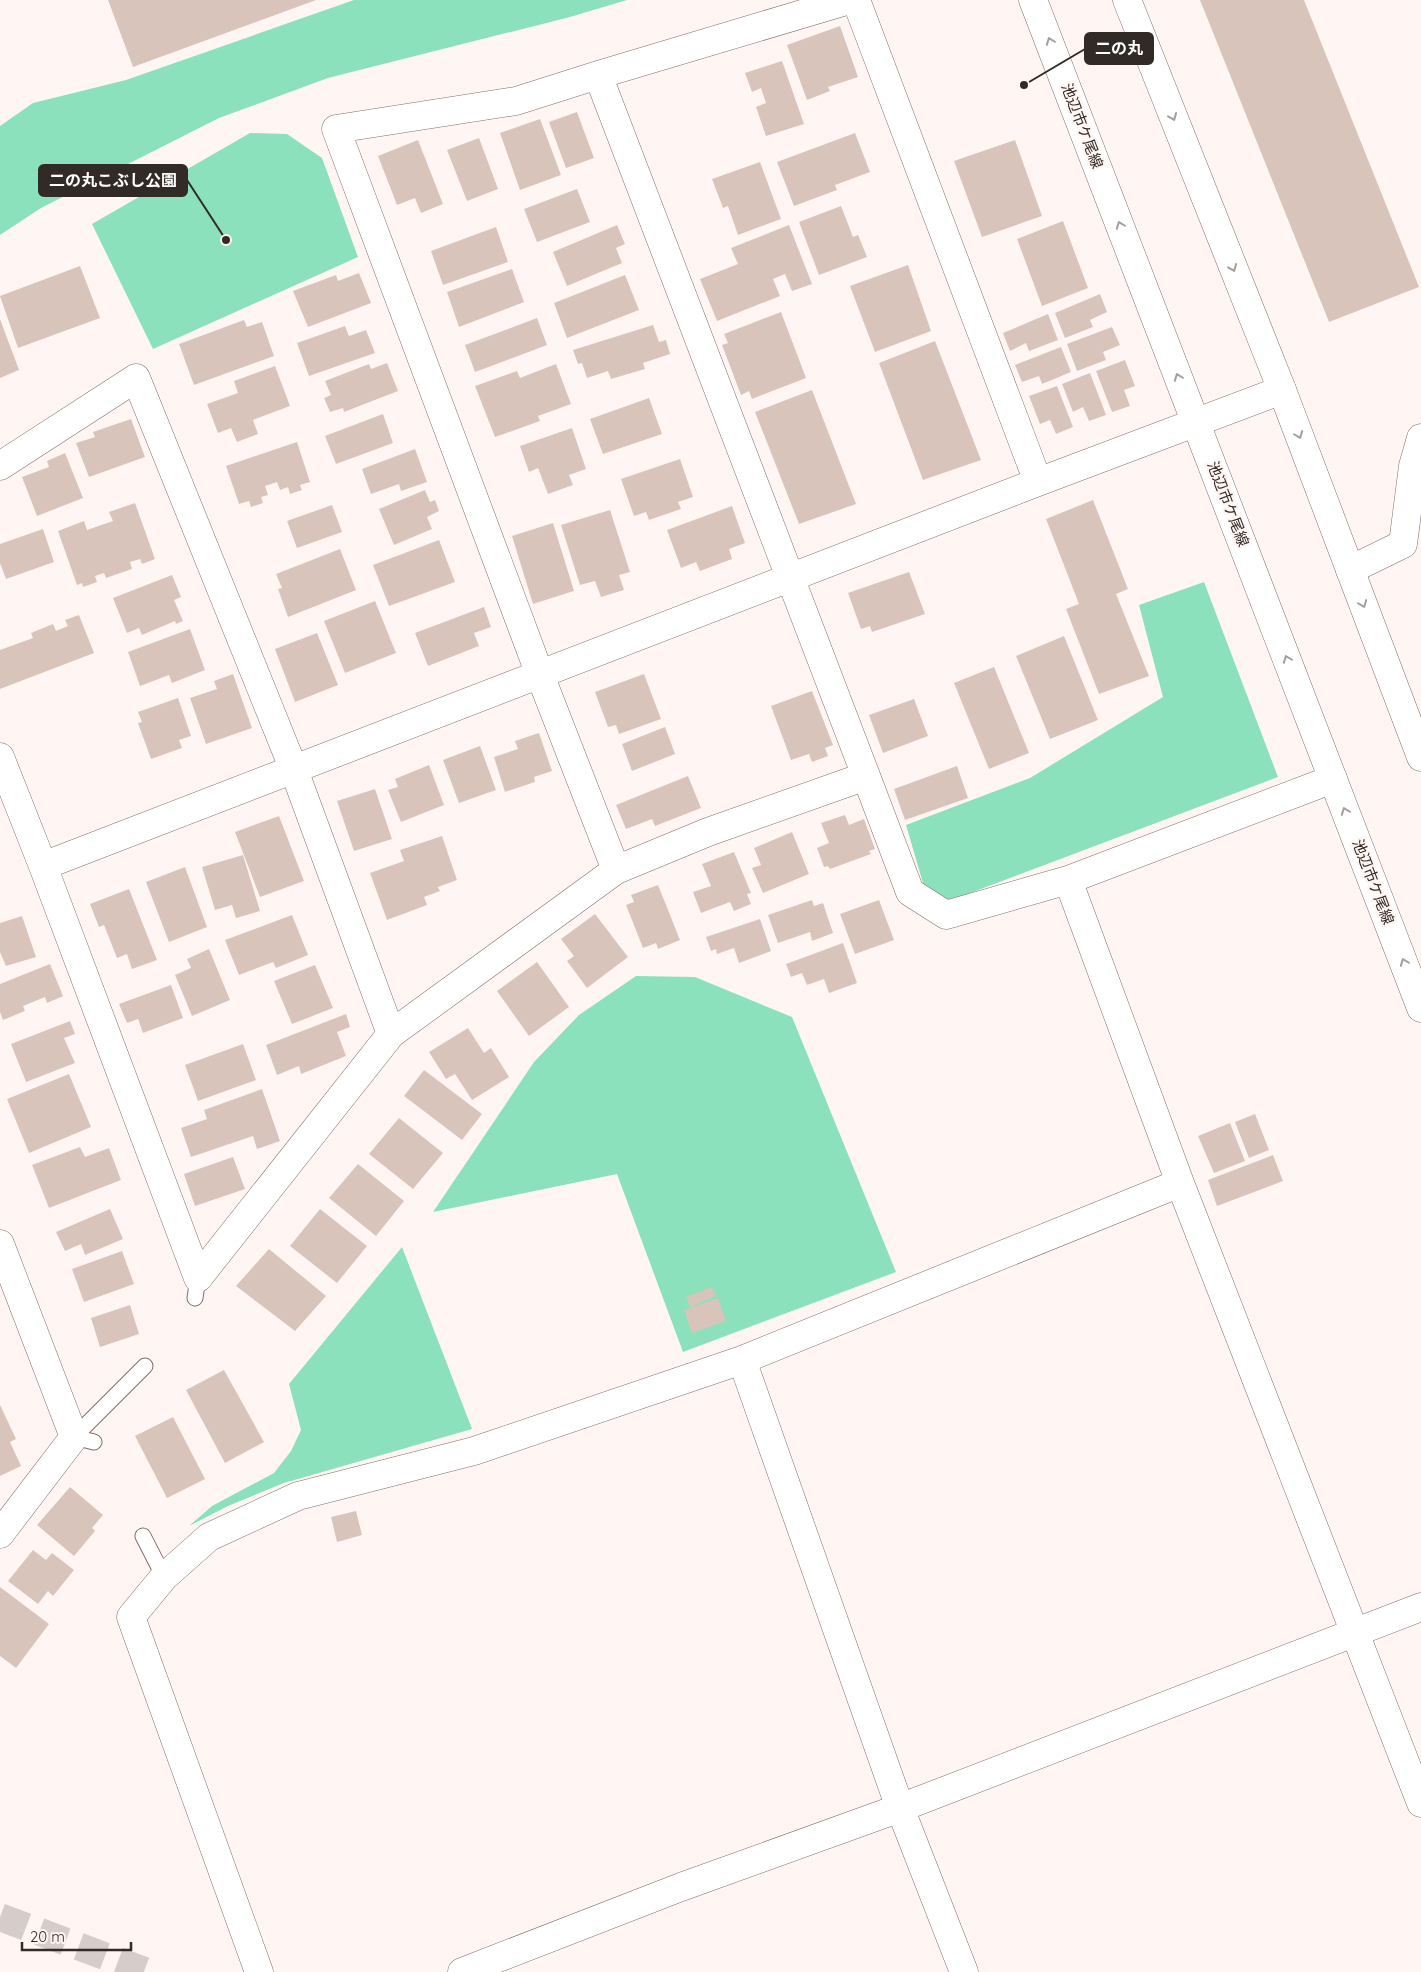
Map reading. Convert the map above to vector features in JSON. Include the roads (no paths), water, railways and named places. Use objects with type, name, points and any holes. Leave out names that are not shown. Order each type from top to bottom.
[{"type":"street","points":[[616,870],[540,675],[336,129],[516,101],[849,0]]},
{"type":"street","points":[[856,0],[1038,482]]},
{"type":"street","name":"池辺市ケ尾線","points":[[1033,0],[1421,1008]]},
{"type":"street","points":[[1127,0],[1282,390],[1420,749]]},
{"type":"street","points":[[598,75],[910,892],[946,915],[1068,880],[1333,779]]},
{"type":"street","points":[[0,466],[136,378],[294,770],[391,1034]]},
{"type":"street","points":[[43,866],[1038,482],[1282,390]]},
{"type":"street","points":[[1350,570],[1403,544],[1413,466],[1421,438]]},
{"type":"street","points":[[0,757],[43,866],[196,1288],[391,1034],[616,870],[708,832],[866,776]]},
{"type":"street","points":[[1068,880],[1180,1183],[1421,1803]]},
{"type":"street","points":[[259,1972],[131,1617],[164,1577],[209,1537],[298,1496],[474,1450],[742,1360],[1180,1183]]},
{"type":"street","points":[[0,1244],[84,1439],[0,1534]]},
{"type":"street","points":[[742,1360],[900,1808],[964,1972]]},
{"type":"street","points":[[462,1972],[681,1887],[900,1808],[1421,1607]]},
{"type":"lane","points":[[84,1439],[145,1366]]},
{"type":"lane","points":[[143,1536],[164,1577]]},
{"type":"tunnel","points":[[0,1917],[147,1972]]},
{"type":"place","name":"二の丸","points":[[1024,85]]},
{"type":"place","name":"二の丸こぶし公園","points":[[226,240]]}]
